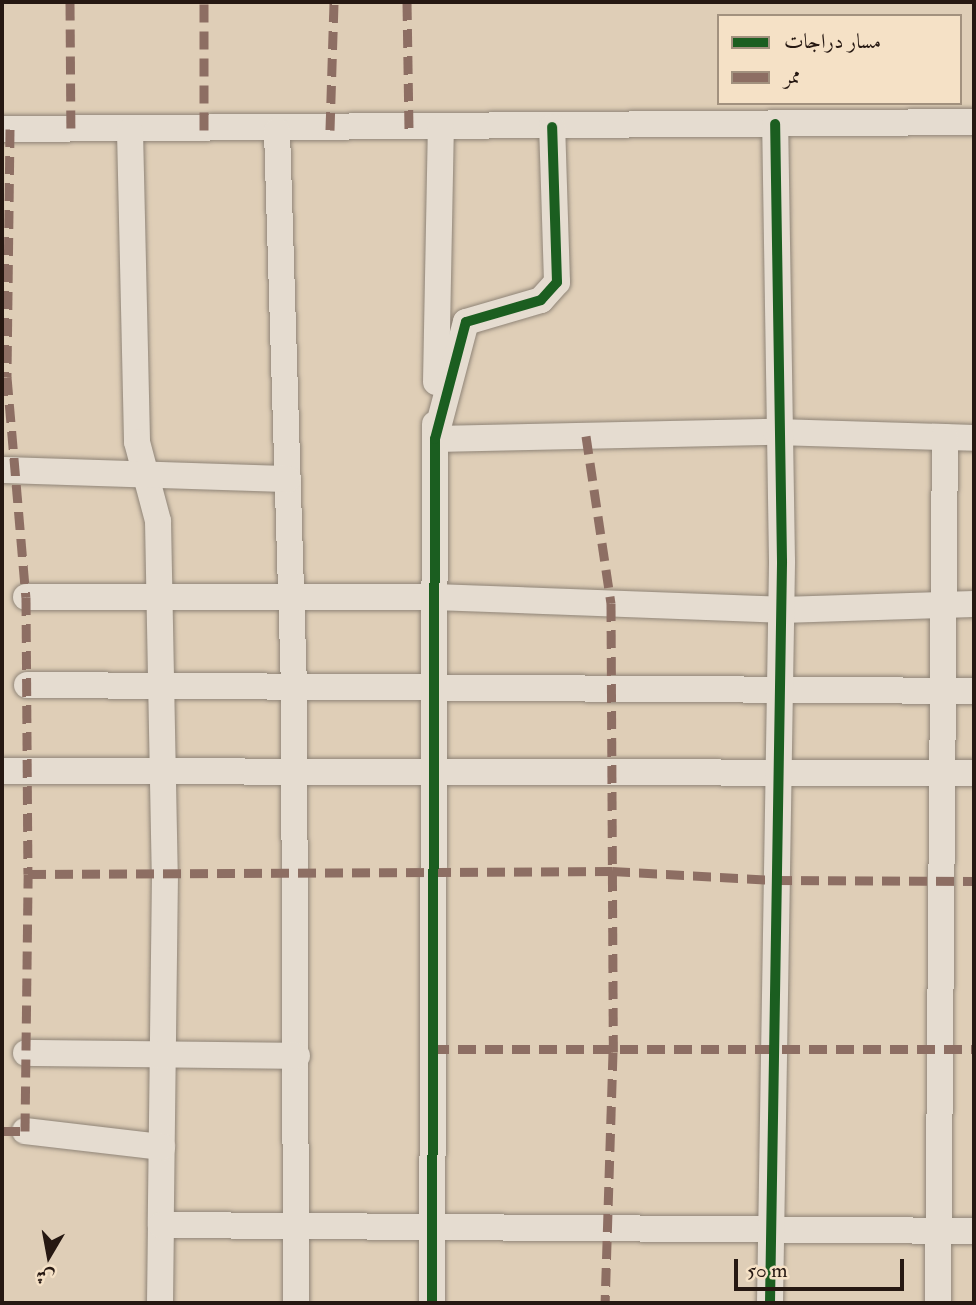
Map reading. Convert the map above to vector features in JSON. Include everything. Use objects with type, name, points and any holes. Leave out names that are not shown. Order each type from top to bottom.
[{"type":"street","points":[[2,129],[277,131],[974,122]]},
{"type":"street","points":[[769,1303],[780,610],[776,432],[775,124]]},
{"type":"street","points":[[435,439],[466,323],[541,300],[557,282],[552,127]]},
{"type":"street","points":[[432,1303],[433,684],[441,129]]},
{"type":"street","points":[[130,131],[142,477],[158,521],[160,597],[164,1056],[160,1303]]},
{"type":"street","points":[[277,131],[294,687],[298,1056],[296,1303]]},
{"type":"street","points":[[435,439],[776,432],[974,438]]},
{"type":"street","points":[[938,1303],[945,437]]},
{"type":"street","points":[[2,470],[142,477],[288,479]]},
{"type":"street","points":[[26,597],[434,597],[780,610],[974,604]]},
{"type":"street","points":[[27,685],[161,690],[433,684],[974,691]]},
{"type":"street","points":[[2,771],[295,769],[776,774],[974,773]]},
{"type":"street","points":[[26,1053],[298,1056]]},
{"type":"street","points":[[25,1131],[162,1147]]},
{"type":"street","points":[[161,1225],[297,1225],[432,1230],[770,1228],[974,1231]]},
{"type":"marked path","points":[[70,2],[71,130]]},
{"type":"marked path","points":[[204,2],[204,130]]},
{"type":"marked path","points":[[330,130],[334,2]]},
{"type":"marked path","points":[[407,2],[409,129]]},
{"type":"marked path","points":[[10,129],[7,377],[26,597],[28,874],[612,871],[774,880],[974,881]]},
{"type":"marked path","points":[[586,436],[611,603],[613,1052],[605,1303]]},
{"type":"marked path","points":[[2,1131],[25,1131],[28,874]]},
{"type":"marked path","points":[[431,1049],[974,1049]]},
{"type":"cycle path","points":[[770,1303],[782,561],[775,124]]},
{"type":"cycle path","points":[[432,1303],[435,439],[466,322],[541,300],[557,282],[552,127]]}]
